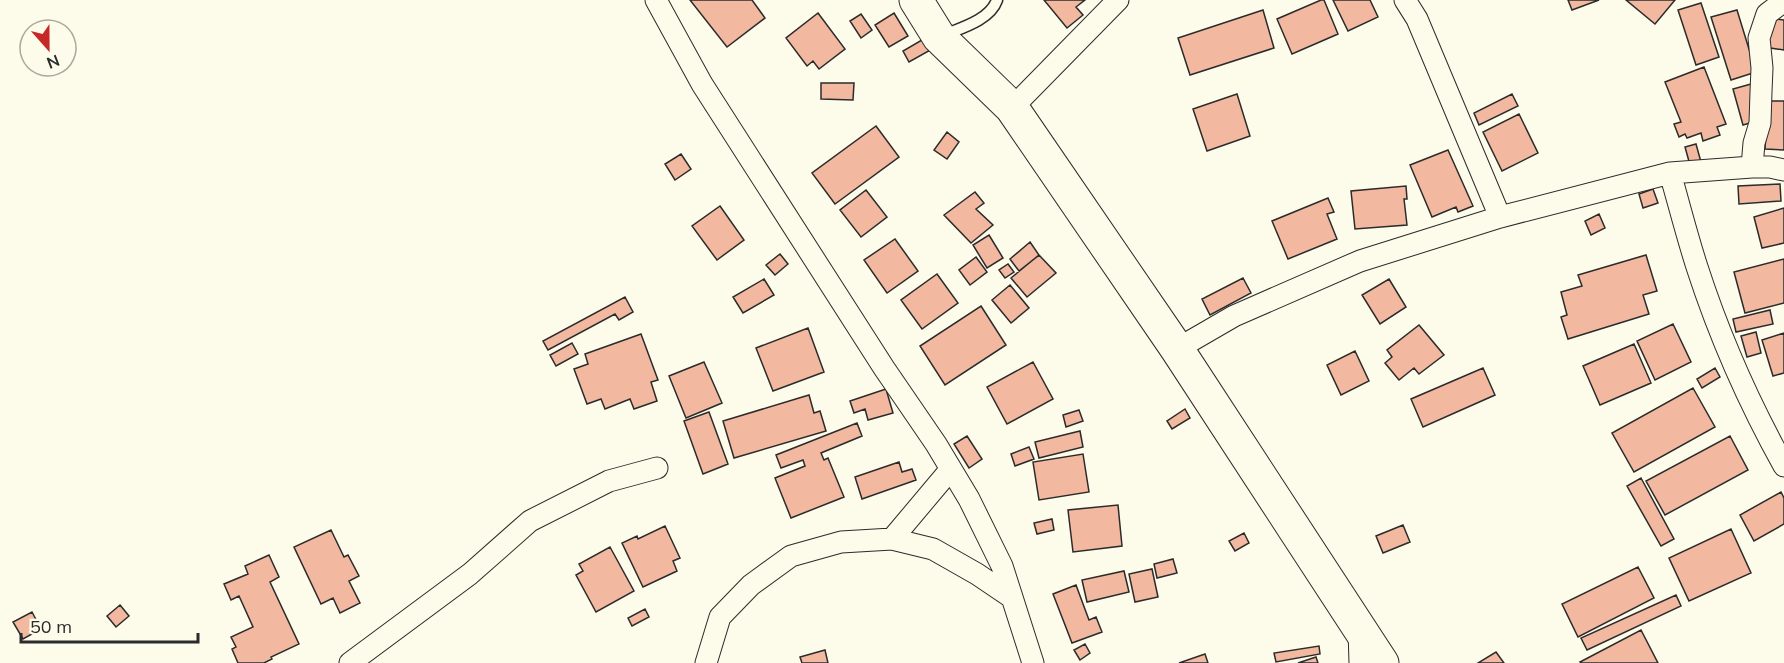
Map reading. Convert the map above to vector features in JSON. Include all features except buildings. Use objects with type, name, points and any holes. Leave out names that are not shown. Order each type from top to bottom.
[{"type":"main road","points":[[916,0],[939,37],[1012,108],[1177,349],[1382,663]]},
{"type":"street","points":[[656,0],[702,84],[884,368],[936,444],[969,499],[1002,566],[1033,663]]},
{"type":"street","points":[[1012,108],[1118,0]]},
{"type":"street","points":[[1405,0],[1417,19],[1500,217]]},
{"type":"street","points":[[1752,167],[1760,123],[1762,68],[1758,38],[1767,14],[1784,2]]},
{"type":"street","points":[[1177,349],[1234,316],[1360,261],[1500,217],[1670,173],[1752,167],[1784,170]]},
{"type":"street","points":[[1670,173],[1696,266],[1724,339],[1769,439],[1784,466]]},
{"type":"street","points":[[349,663],[470,574],[531,521],[609,481],[657,468]]},
{"type":"street","points":[[892,539],[950,470]]},
{"type":"street","points":[[706,663],[720,617],[751,585],[791,556],[841,542],[892,539],[933,549],[1011,597]]},
{"type":"street","points":[[1359,630],[1360,663]]},
{"type":"street","points":[[349,663],[363,663]]},
{"type":"lane","points":[[939,37],[972,23],[994,6],[997,0]]}]
